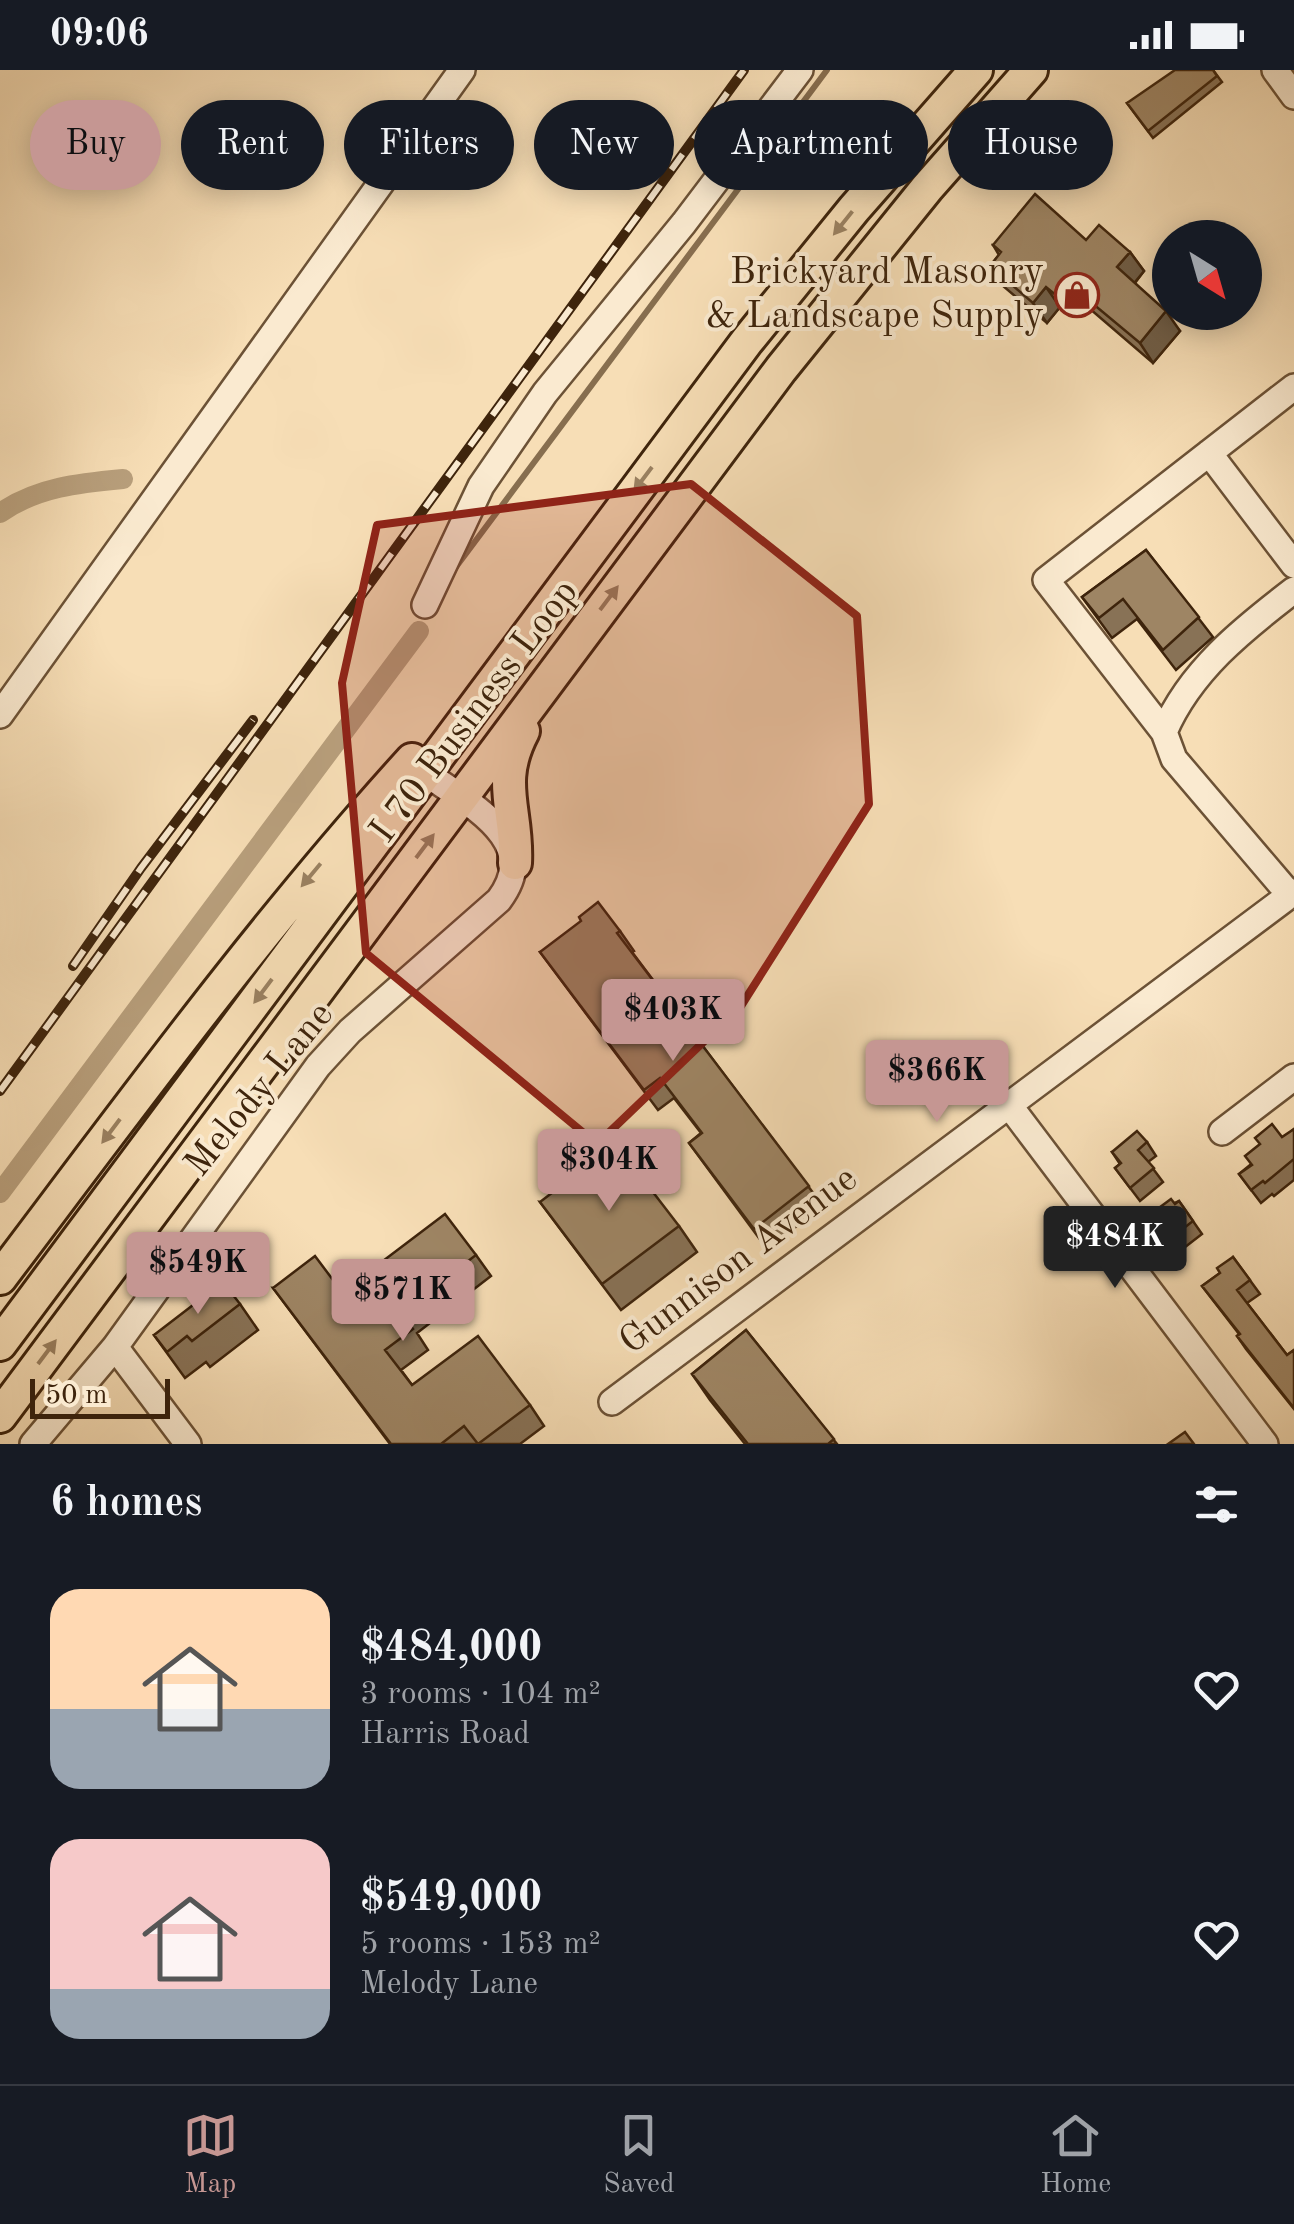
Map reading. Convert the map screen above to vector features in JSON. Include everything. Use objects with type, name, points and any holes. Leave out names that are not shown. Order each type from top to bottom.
[{"type":"main road","name":"I 70 Business Loop","points":[[0,1344],[747,340],[854,209],[976,70]]},
{"type":"main road","name":"I 70 Business Loop","points":[[0,1416],[781,369],[927,188],[1031,70]]},
{"type":"main road","points":[[0,1278],[217,990],[286,905],[539,620]]},
{"type":"main road","points":[[515,863],[507,775],[518,738],[551,676]]},
{"type":"street","points":[[0,715],[462,70]]},
{"type":"street","points":[[426,605],[481,486],[546,393],[684,224],[800,70]]},
{"type":"street","points":[[1274,70],[1294,96]]},
{"type":"street","points":[[1292,893],[1174,758],[1164,732],[1046,580],[1294,387]]},
{"type":"street","points":[[1208,453],[1294,565]]},
{"type":"street","points":[[1164,732],[1180,699],[1198,677],[1244,628],[1294,590]]},
{"type":"street","points":[[426,773],[502,833],[515,863]]},
{"type":"street","name":"Melody Lane","points":[[33,1444],[115,1346],[318,1066],[350,1031],[499,900],[514,877],[515,863]]},
{"type":"street","name":"Gunnison Avenue","points":[[612,1402],[1292,893]]},
{"type":"street","points":[[1222,1132],[1294,1077]]},
{"type":"street","points":[[1009,1106],[1264,1444]]},
{"type":"street","points":[[115,1346],[188,1444]]},
{"type":"highlighted area","points":[[691,484],[857,616],[869,804],[741,1006],[597,1144],[366,953],[342,683],[377,525]]},
{"type":"building","points":[[1175,70],[1213,70],[1217,76],[1148,131],[1127,103]]},
{"type":"building","name":"Brickyard Masonry & Landscape Supply","points":[[1035,194],[1086,240],[1099,225],[1130,252],[1117,267],[1152,298],[1152,328],[1140,343],[1068,283],[1057,296],[1046,287],[1033,303],[990,266],[1001,252],[993,245]]},
{"type":"building","points":[[1146,550],[1199,617],[1163,650],[1123,599],[1099,618],[1082,597]]},
{"type":"building","points":[[598,902],[620,931],[617,933],[809,1186],[754,1229],[689,1143],[702,1133],[660,1078],[644,1090],[540,952],[581,921],[579,917]]},
{"type":"building","points":[[1272,1124],[1282,1137],[1294,1129],[1294,1159],[1251,1190],[1239,1174],[1252,1165],[1245,1156],[1260,1144],[1255,1138]]},
{"type":"building","points":[[1137,1131],[1147,1142],[1138,1150],[1154,1168],[1130,1188],[1115,1168],[1121,1163],[1112,1152]]},
{"type":"building","points":[[616,1144],[679,1226],[602,1284],[540,1202]]},
{"type":"building","points":[[1171,1199],[1175,1204],[1179,1201],[1193,1221],[1171,1238],[1152,1213]]},
{"type":"building","points":[[445,1214],[476,1255],[401,1312],[413,1329],[385,1350],[412,1385],[478,1336],[530,1405],[478,1444],[464,1426],[441,1444],[391,1444],[273,1288],[315,1256],[342,1292]]},
{"type":"building","points":[[1233,1257],[1250,1280],[1237,1290],[1287,1355],[1294,1350],[1294,1408],[1202,1286]]},
{"type":"building","points":[[223,1282],[240,1304],[192,1341],[187,1336],[167,1352],[154,1335]]},
{"type":"building","points":[[746,1330],[834,1439],[828,1444],[748,1444],[692,1374]]},
{"type":"building","points":[[1185,1432],[1194,1444],[1168,1444]]},
{"type":"waterway","points":[[453,571],[827,70]]},
{"type":"waterway","points":[[0,513],[44,492],[123,479]]},
{"type":"waterway","points":[[0,1193],[419,631]]},
{"type":"railway","points":[[0,1091],[744,70]]},
{"type":"railway","points":[[73,966],[253,720]]},
{"type":"place","name":"Brickyard Masonry & Landscape Supply","points":[[1077,295]]}]
